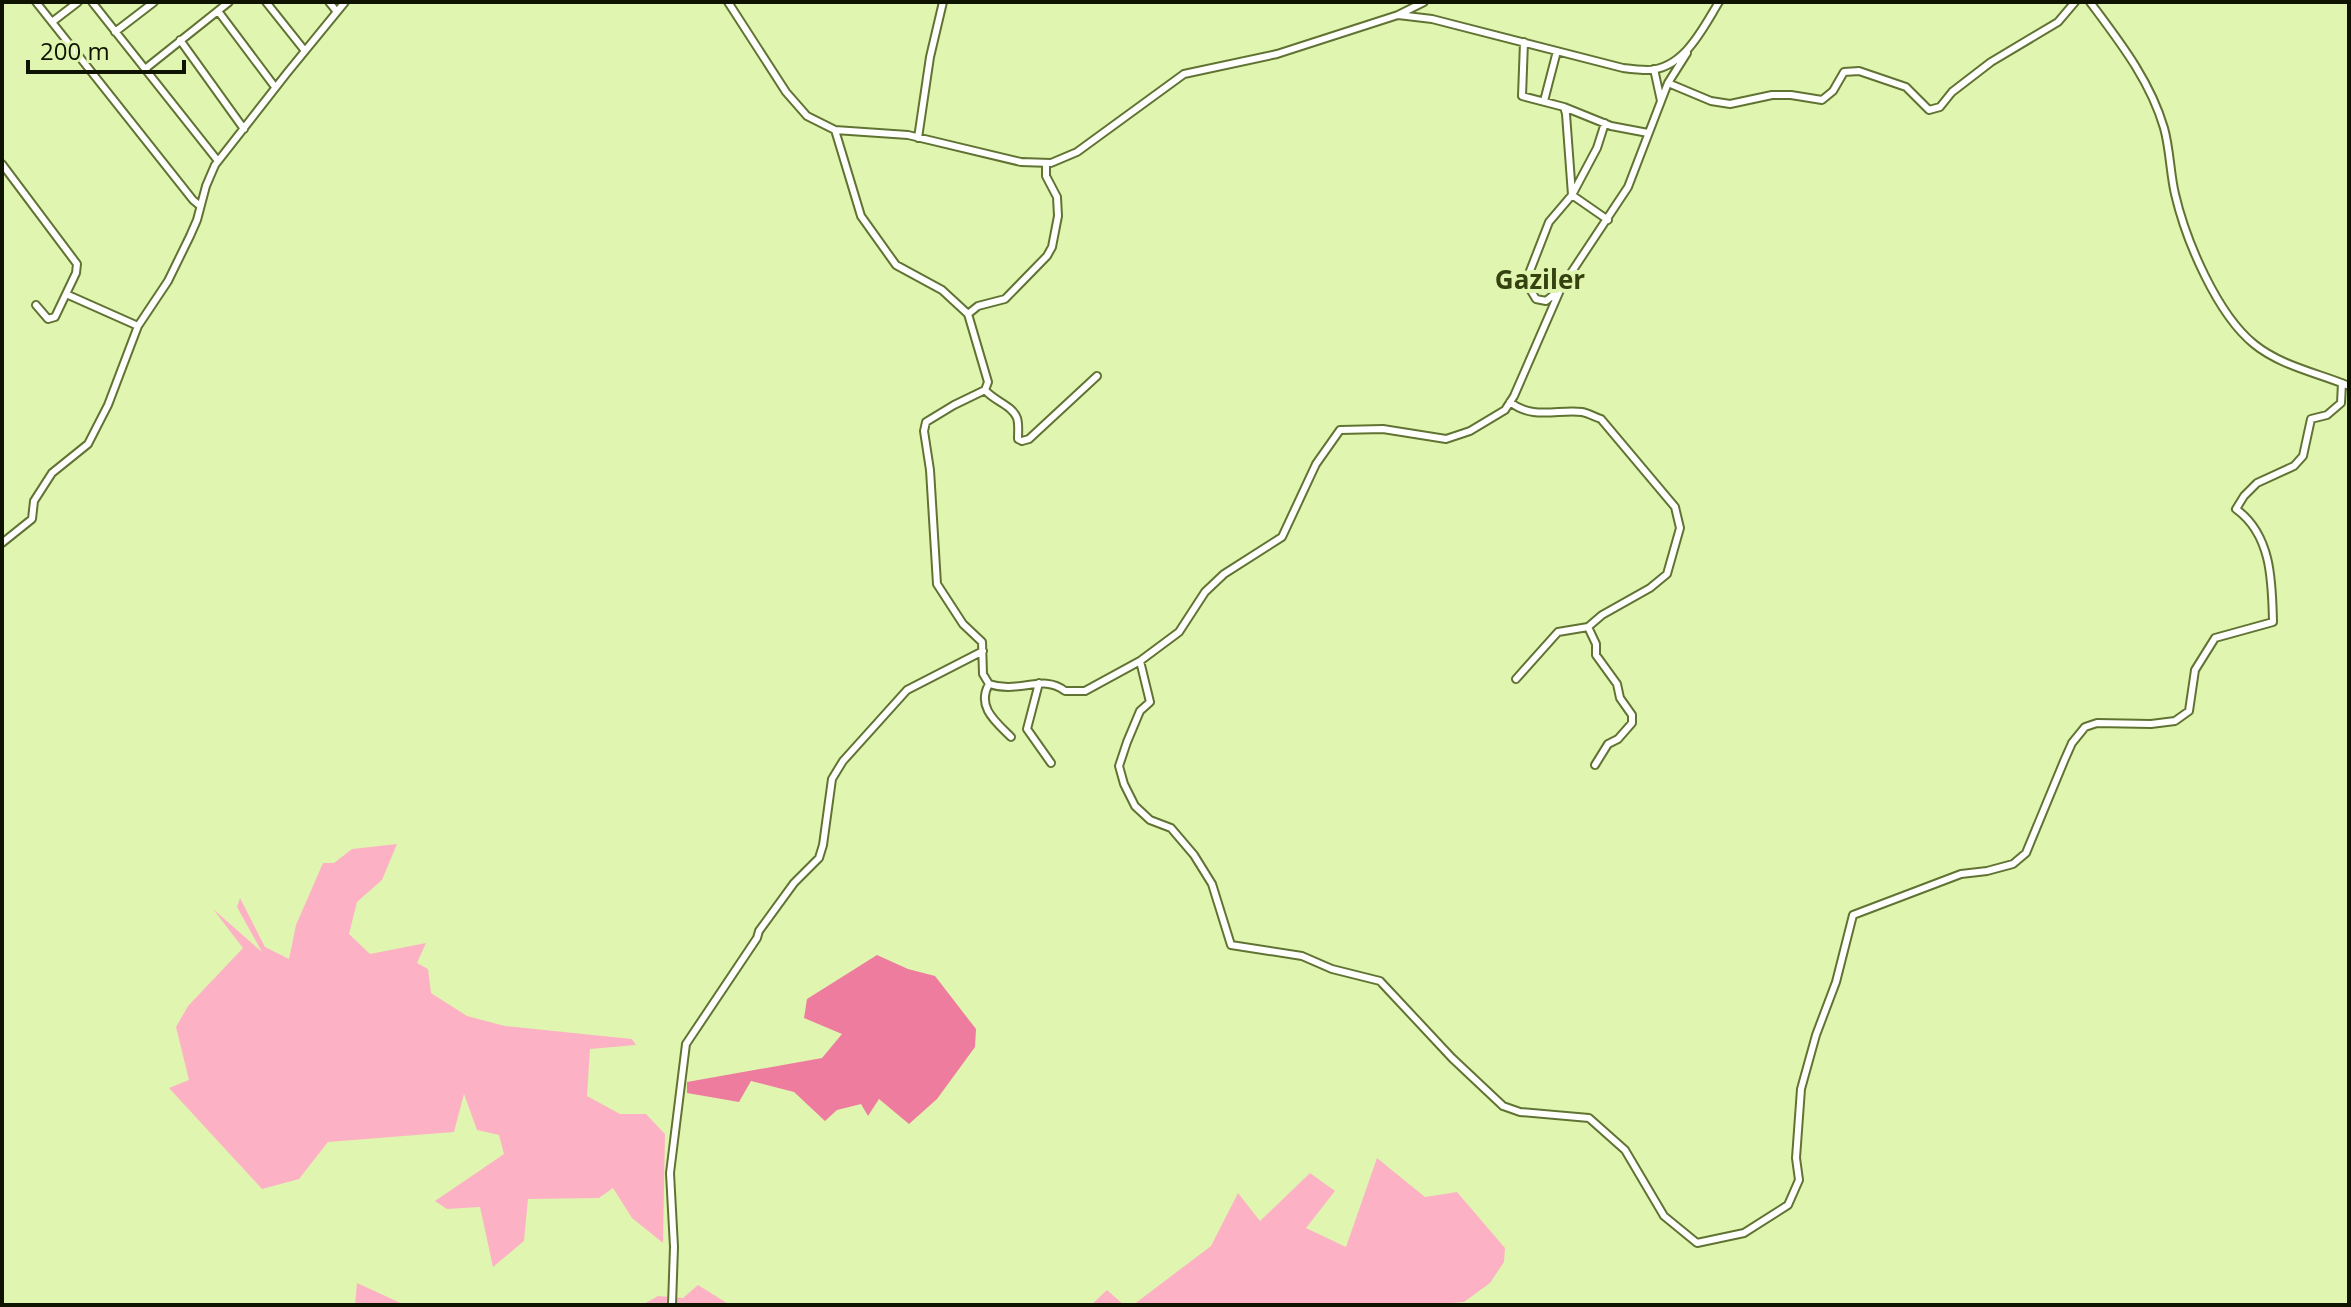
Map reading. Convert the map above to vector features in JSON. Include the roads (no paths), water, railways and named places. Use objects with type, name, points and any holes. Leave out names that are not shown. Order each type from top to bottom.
[{"type":"street","points":[[36,2],[199,205]]},
{"type":"street","points":[[52,22],[78,2]]},
{"type":"street","points":[[92,2],[218,161]]},
{"type":"street","points":[[115,32],[154,2]]},
{"type":"street","points":[[145,69],[229,2]]},
{"type":"street","points":[[266,2],[305,51]]},
{"type":"street","points":[[329,2],[337,12]]},
{"type":"street","points":[[2,543],[32,519],[34,501],[52,473],[88,444],[108,405],[138,326],[168,281],[197,220],[199,205],[218,161],[345,2]]},
{"type":"street","points":[[728,2],[786,92],[807,116],[835,130],[918,138],[1021,162],[1046,163],[1077,152],[1184,74],[1277,54],[1398,15],[1424,2]]},
{"type":"street","points":[[835,130],[861,216],[896,265],[942,290],[968,314],[988,382],[985,390],[926,422],[924,431],[930,470],[937,584],[963,624],[982,642],[983,674],[989,684],[1005,687],[1039,683],[1057,685],[1065,691],[1085,691],[1140,661],[1179,632],[1205,592],[1224,574],[1282,537],[1316,464],[1340,430],[1383,429],[1446,439],[1470,431],[1505,410],[1561,288],[1628,187],[1668,83],[1719,2]]},
{"type":"street","points":[[1668,83],[1711,101],[1730,104],[1772,95],[1822,100],[1833,91],[1844,72],[1859,71],[1906,87],[1929,110],[1940,107],[1952,92],[1991,62],[2058,22],[2075,2]]},
{"type":"street","points":[[1140,661],[1150,702],[1140,711],[1119,766],[1124,784],[1135,806],[1150,820],[1171,828],[1194,855],[1212,884],[1231,945],[1302,956],[1332,969],[1380,981],[1452,1058],[1503,1106],[1520,1112],[1589,1118],[1625,1150],[1664,1216],[1697,1243],[1744,1233],[1788,1205],[1799,1180],[1796,1158],[1801,1089],[1816,1035],[1836,982],[1853,915],[1961,874],[2013,864],[2026,853],[2072,743],[2085,727],[2097,723],[2175,721],[2189,711],[2195,670],[2215,638],[2273,622],[2271,565],[2253,522],[2236,509],[2257,483],[2294,466],[2303,456],[2311,419],[2327,415],[2341,403],[2346,384],[2275,357],[2256,346],[2238,329],[2218,302],[2195,251],[2176,196],[2164,128],[2146,83],[2090,2]]},
{"type":"street","points":[[918,138],[930,57],[944,3]]},
{"type":"street","points":[[218,11],[275,87]]},
{"type":"street","points":[[1398,15],[1432,19],[1623,68],[1654,69],[1689,50]]},
{"type":"street","points":[[180,40],[244,129]]},
{"type":"street","points":[[1524,42],[1522,96],[1564,107],[1605,123],[1648,133]]},
{"type":"street","points":[[1544,101],[1557,51]]},
{"type":"street","points":[[1654,69],[1661,101]]},
{"type":"street","points":[[1564,107],[1572,195]]},
{"type":"street","points":[[1561,288],[1546,301],[1536,299],[1527,284],[1528,276],[1549,222],[1572,195],[1597,148],[1605,123]]},
{"type":"street","points":[[968,314],[978,306],[1005,299],[1052,247],[1058,216],[1057,197],[1046,176],[1046,163]]},
{"type":"street","points":[[2,164],[76,262],[76,271],[53,318],[48,319],[36,305]]},
{"type":"street","points":[[1572,195],[1608,220]]},
{"type":"street","points":[[66,294],[138,326]]},
{"type":"street","points":[[985,390],[992,399],[1017,416],[1018,439],[1022,441],[1029,439],[1097,376]]},
{"type":"street","points":[[1510,402],[1517,408],[1535,412],[1584,412],[1601,419],[1675,507],[1680,528],[1667,574],[1588,627],[1558,632],[1516,679]]},
{"type":"street","points":[[1588,627],[1596,644],[1596,655],[1617,684],[1620,698],[1632,715],[1632,723],[1618,739],[1608,744],[1595,765]]},
{"type":"street","points":[[672,1305],[674,1247],[670,1173],[686,1044],[759,931],[794,883],[819,858],[832,779],[843,761],[907,690],[983,651]]},
{"type":"street","points":[[1039,683],[1027,729],[1051,763]]},
{"type":"street","points":[[989,684],[984,702],[990,717],[1011,737]]},
{"type":"district","name":"Gaziler","points":[[1540,280]]}]
